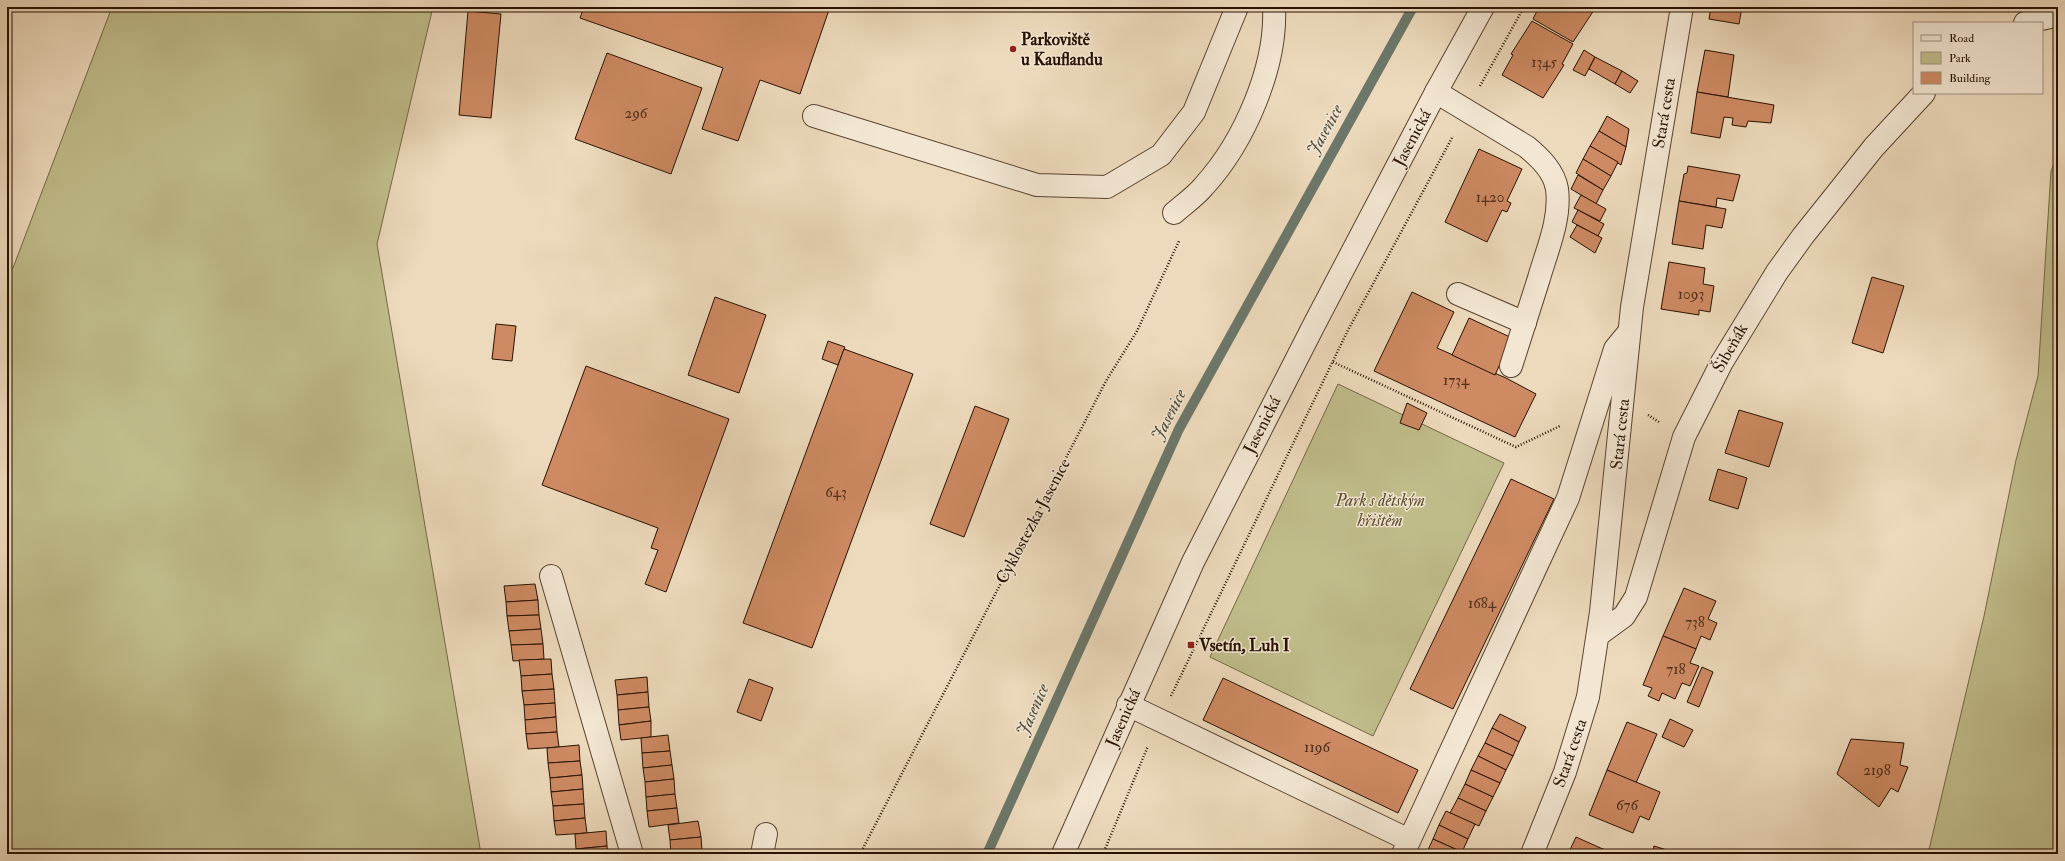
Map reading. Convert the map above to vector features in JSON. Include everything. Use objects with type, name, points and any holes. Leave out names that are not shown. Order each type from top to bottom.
[{"type":"street","points":[[814,116],[1037,184],[1107,187],[1161,155],[1194,112],[1237,7]]},
{"type":"street","points":[[1174,213],[1204,187],[1229,152],[1252,109],[1270,58],[1274,7]]},
{"type":"street","name":"Jasenická","points":[[1063,854],[1193,562],[1436,92],[1483,7]]},
{"type":"street","name":"Stará cesta","points":[[1532,854],[1565,772],[1588,697],[1598,635],[1633,299],[1682,7]]},
{"type":"street","points":[[2029,22],[2058,15]]},
{"type":"street","points":[[1436,92],[1527,147],[1541,158],[1550,172],[1556,187],[1558,207],[1553,232],[1511,366]]},
{"type":"street","name":"Šibeňák","points":[[1598,635],[1624,616],[1636,597],[1684,437],[1722,362],[1746,320],[1777,272],[1803,236],[1874,147],[1923,94]]},
{"type":"street","points":[[1458,294],[1525,322]]},
{"type":"street","points":[[1128,706],[1159,720],[1406,847],[1568,498],[1615,349],[1630,331]]},
{"type":"street","points":[[551,576],[632,854]]},
{"type":"path","points":[[1103,854],[1159,720],[1333,362],[1467,110],[1524,7]]},
{"type":"path","name":"Cyklostezka Jasenice","points":[[860,854],[1106,381],[1137,331],[1180,237]]},
{"type":"path","points":[[1333,362],[1516,447],[1596,408]]},
{"type":"green space","points":[[112,7],[433,7],[377,244],[481,854],[7,854],[7,268],[13,268]]},
{"type":"green space","points":[[2058,154],[2058,854],[1928,854],[1984,616],[2016,460],[2038,376],[2051,171]]},
{"type":"green space","name":"Park s dětským hřištěm","points":[[1338,384],[1504,463],[1373,736],[1210,657]]},
{"type":"building","points":[[584,7],[830,7],[800,94],[760,80],[738,141],[702,129],[723,68],[580,18]]},
{"type":"building","points":[[1539,7],[1593,7],[1592,9],[1594,10],[1573,42],[1533,19]]},
{"type":"building","points":[[1711,7],[1742,7],[1739,24],[1709,19]]},
{"type":"building","points":[[1962,7],[1993,7],[1992,10],[1962,9]]},
{"type":"building","points":[[468,11],[501,14],[491,118],[459,115]]},
{"type":"building","points":[[1532,21],[1573,44],[1562,64],[1564,65],[1543,98],[1502,75],[1513,55],[1511,54]]},
{"type":"building","points":[[1584,50],[1595,57],[1585,76],[1573,70]]},
{"type":"building","points":[[1705,50],[1734,55],[1728,97],[1697,92]]},
{"type":"building","points":[[607,53],[702,88],[671,174],[575,139]]},
{"type":"building","points":[[1595,57],[1622,71],[1615,84],[1589,69]]},
{"type":"building","points":[[1622,71],[1638,81],[1630,93],[1615,84]]},
{"type":"building","points":[[1697,92],[1774,105],[1771,123],[1748,121],[1746,127],[1732,125],[1733,118],[1724,117],[1720,138],[1691,133]]},
{"type":"building","points":[[1607,116],[1629,129],[1626,147],[1599,131]]},
{"type":"building","points":[[1599,131],[1626,147],[1621,165],[1590,146]]},
{"type":"building","points":[[1590,146],[1618,162],[1611,176],[1583,159]]},
{"type":"building","points":[[1479,149],[1522,169],[1507,201],[1511,203],[1507,212],[1502,210],[1487,242],[1445,222]]},
{"type":"building","points":[[1583,159],[1611,176],[1603,190],[1576,173]]},
{"type":"building","points":[[1688,166],[1740,175],[1733,201],[1717,198],[1716,207],[1679,201],[1684,174],[1687,173]]},
{"type":"building","points":[[1578,175],[1603,190],[1596,204],[1571,189]]},
{"type":"building","points":[[1581,195],[1606,209],[1600,221],[1574,208]]},
{"type":"building","points":[[1679,201],[1726,209],[1722,228],[1706,225],[1703,249],[1672,244]]},
{"type":"building","points":[[1578,210],[1604,224],[1598,236],[1572,222]]},
{"type":"building","points":[[1577,225],[1602,238],[1595,253],[1570,237]]},
{"type":"building","points":[[1669,262],[1705,268],[1703,284],[1714,286],[1710,312],[1699,310],[1699,315],[1661,309]]},
{"type":"building","points":[[1872,277],[1904,286],[1883,353],[1852,343]]},
{"type":"building","points":[[1412,292],[1454,312],[1437,348],[1506,378],[1536,394],[1515,437],[1374,371]]},
{"type":"building","points":[[715,297],[766,315],[739,393],[688,375]]},
{"type":"building","points":[[1469,318],[1512,338],[1495,375],[1452,355]]},
{"type":"building","points":[[496,324],[516,326],[512,361],[492,359]]},
{"type":"building","points":[[828,341],[845,347],[838,365],[822,359]]},
{"type":"building","points":[[844,349],[913,374],[812,648],[743,623]]},
{"type":"building","points":[[586,366],[729,419],[666,592],[645,584],[658,550],[651,548],[658,528],[542,485]]},
{"type":"building","points":[[1407,403],[1427,413],[1419,430],[1400,423]]},
{"type":"building","points":[[975,406],[1009,419],[964,537],[930,524]]},
{"type":"building","points":[[1739,410],[1783,423],[1769,467],[1725,453]]},
{"type":"building","points":[[1718,469],[1747,478],[1738,509],[1709,500]]},
{"type":"building","points":[[1511,479],[1554,499],[1453,709],[1410,689]]},
{"type":"building","points":[[535,584],[538,600],[506,602],[504,586]]},
{"type":"building","points":[[1684,588],[1716,601],[1708,619],[1717,623],[1710,640],[1701,636],[1696,649],[1663,636]]},
{"type":"building","points":[[538,600],[539,615],[507,616],[506,602]]},
{"type":"building","points":[[539,615],[541,629],[509,631],[507,616]]},
{"type":"building","points":[[541,629],[543,644],[511,645],[509,631]]},
{"type":"building","points":[[1663,636],[1696,649],[1690,663],[1699,666],[1690,686],[1682,683],[1675,699],[1662,693],[1659,701],[1648,696],[1652,688],[1643,685]]},
{"type":"building","points":[[543,644],[544,659],[513,661],[511,645]]},
{"type":"building","points":[[551,659],[552,674],[521,676],[519,660]]},
{"type":"building","points":[[1702,667],[1713,672],[1699,707],[1687,702]]},
{"type":"building","points":[[552,674],[554,689],[522,691],[521,676]]},
{"type":"building","points":[[647,677],[648,692],[617,695],[615,680]]},
{"type":"building","points":[[1223,678],[1418,770],[1398,813],[1203,720]]},
{"type":"building","points":[[749,679],[773,688],[761,721],[737,712]]},
{"type":"building","points":[[554,689],[555,703],[524,705],[522,691]]},
{"type":"building","points":[[648,692],[649,707],[618,710],[617,695]]},
{"type":"building","points":[[555,703],[556,717],[525,720],[524,705]]},
{"type":"building","points":[[649,707],[651,721],[619,725],[618,710]]},
{"type":"building","points":[[1500,714],[1526,727],[1519,742],[1492,728]]},
{"type":"building","points":[[556,717],[557,732],[526,734],[525,720]]},
{"type":"building","points":[[1670,719],[1693,730],[1684,747],[1662,737]]},
{"type":"building","points":[[651,721],[651,737],[621,740],[619,725]]},
{"type":"building","points":[[1627,722],[1657,734],[1636,783],[1607,770]]},
{"type":"building","points":[[1492,728],[1519,742],[1513,756],[1485,743]]},
{"type":"building","points":[[557,732],[559,747],[528,749],[526,734]]},
{"type":"building","points":[[668,735],[670,751],[642,753],[641,738]]},
{"type":"building","points":[[1851,739],[1904,743],[1900,765],[1908,767],[1898,792],[1891,788],[1879,807],[1837,774]]},
{"type":"building","points":[[1485,743],[1513,756],[1506,770],[1478,756]]},
{"type":"building","points":[[579,745],[580,761],[548,763],[547,748]]},
{"type":"building","points":[[670,751],[672,765],[643,768],[642,753]]},
{"type":"building","points":[[1478,756],[1506,770],[1500,783],[1471,770]]},
{"type":"building","points":[[580,761],[582,775],[550,778],[548,763]]},
{"type":"building","points":[[672,765],[674,779],[645,782],[643,768]]},
{"type":"building","points":[[1471,770],[1500,783],[1493,797],[1465,784]]},
{"type":"building","points":[[1607,770],[1660,792],[1649,820],[1640,816],[1633,833],[1589,815]]},
{"type":"building","points":[[582,775],[583,789],[551,792],[550,778]]},
{"type":"building","points":[[674,779],[675,794],[646,797],[645,782]]},
{"type":"building","points":[[1465,784],[1493,797],[1486,811],[1458,798]]},
{"type":"building","points":[[583,789],[584,804],[553,806],[551,792]]},
{"type":"building","points":[[675,794],[677,808],[647,811],[646,797]]},
{"type":"building","points":[[1458,798],[1486,811],[1479,826],[1450,813]]},
{"type":"building","points":[[584,804],[585,818],[554,821],[553,806]]},
{"type":"building","points":[[677,808],[679,823],[649,827],[647,811]]},
{"type":"building","points":[[1446,811],[1475,824],[1468,839],[1439,825]]},
{"type":"building","points":[[585,818],[587,833],[556,835],[554,821]]},
{"type":"building","points":[[698,821],[701,837],[670,840],[668,825]]},
{"type":"building","points":[[1439,825],[1468,839],[1462,852],[1433,839]]},
{"type":"building","points":[[606,831],[607,846],[576,849],[575,834]]},
{"type":"building","points":[[701,837],[702,851],[671,854],[670,840]]},
{"type":"building","points":[[1576,837],[1614,854],[1568,854]]},
{"type":"building","points":[[1433,839],[1462,852],[1461,854],[1431,854],[1427,852]]},
{"type":"building","points":[[607,846],[608,854],[577,854],[576,849]]},
{"type":"building","points":[[1654,846],[1673,852],[1672,854],[1652,854]]},
{"type":"waterway","name":"Jasenice","points":[[987,854],[1179,429],[1413,7]]},
{"type":"place","name":"Parkoviště u Kauflandu","points":[[1013,49]]},
{"type":"place","name":"Vsetín, Luh I","points":[[1191,645]]}]
